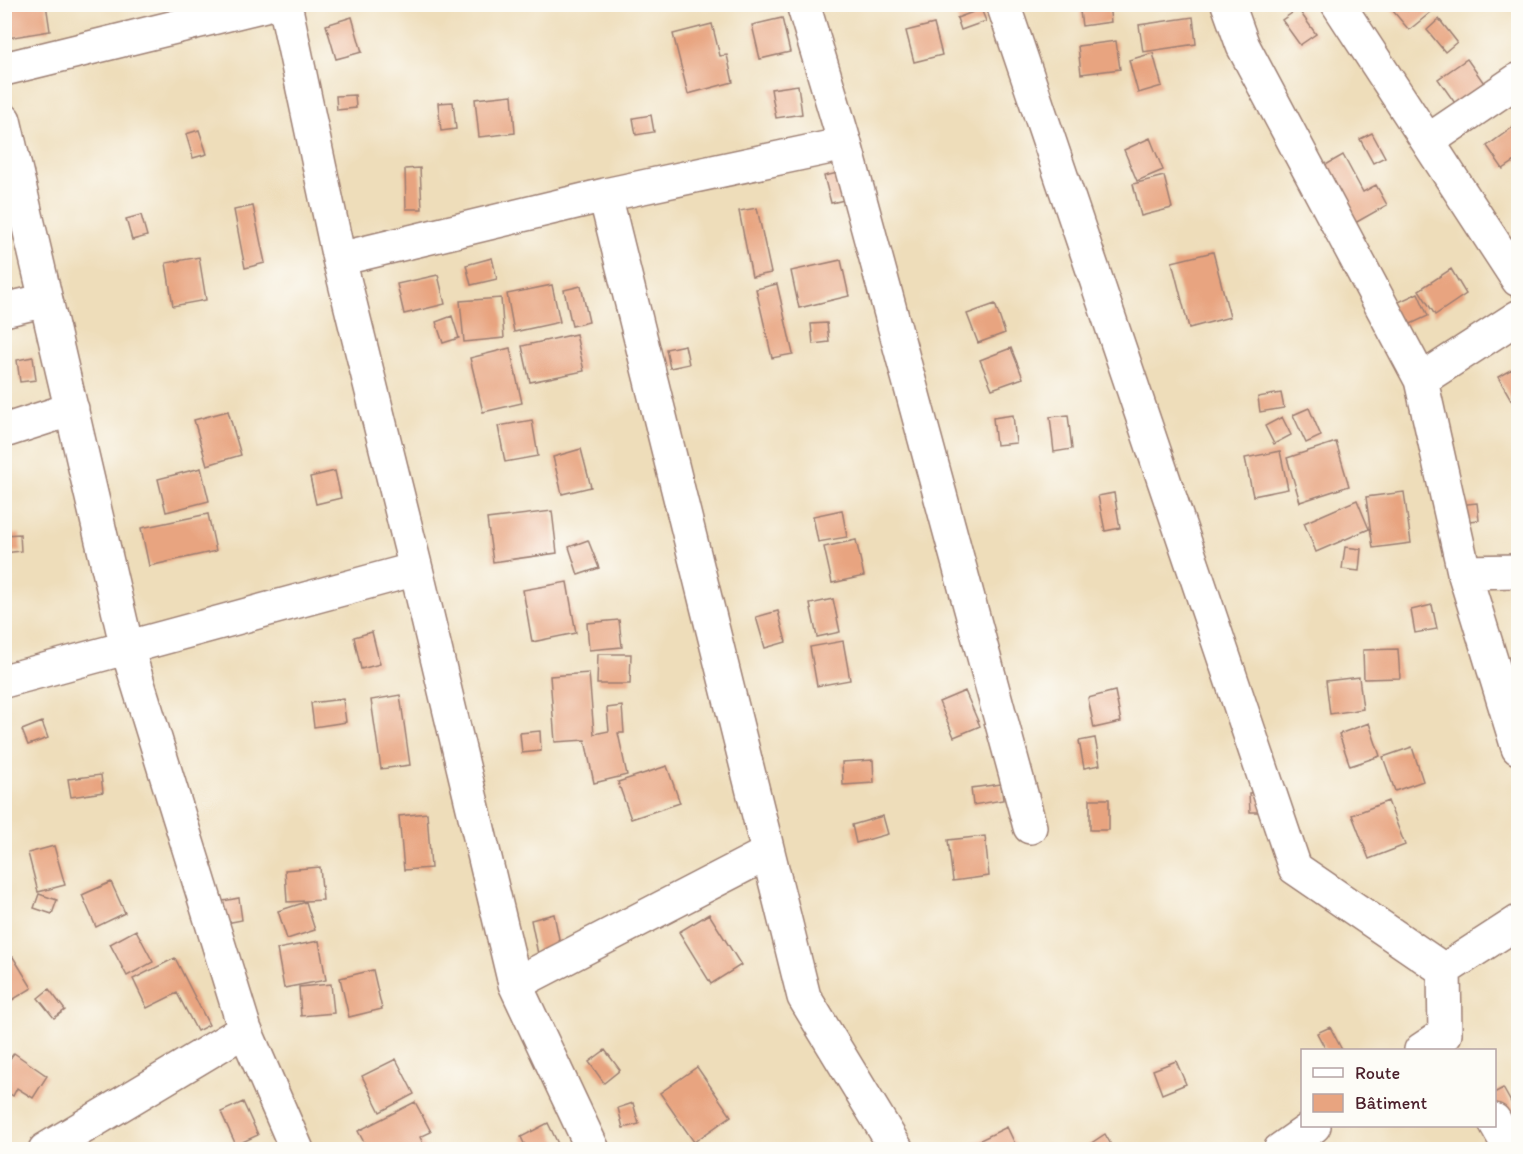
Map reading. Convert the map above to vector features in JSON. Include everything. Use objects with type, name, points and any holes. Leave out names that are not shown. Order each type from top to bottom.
[{"type":"street","points":[[4,69],[269,4]]},
{"type":"street","points":[[285,4],[339,259],[416,569],[514,984],[593,1149]]},
{"type":"street","points":[[803,4],[845,144],[1030,827]]},
{"type":"street","points":[[1003,4],[1295,868],[1444,970]]},
{"type":"street","points":[[1338,4],[1518,280]]},
{"type":"street","points":[[1238,9],[1243,46],[1421,380],[1464,572],[1518,748]]},
{"type":"street","points":[[1428,141],[1518,80]]},
{"type":"street","points":[[4,120],[127,648],[245,1030],[297,1149]]},
{"type":"street","points":[[339,259],[605,195],[845,144]]},
{"type":"street","points":[[605,195],[804,997],[897,1149]]},
{"type":"street","points":[[4,310],[46,300]]},
{"type":"street","points":[[1421,380],[1518,317]]},
{"type":"street","points":[[4,431],[72,409]]},
{"type":"street","points":[[4,681],[416,569]]},
{"type":"street","points":[[1464,572],[1518,571]]},
{"type":"street","points":[[514,984],[768,853]]},
{"type":"street","points":[[1444,970],[1518,922]]},
{"type":"street","points":[[1440,1045],[1444,970]]},
{"type":"street","points":[[45,1149],[245,1030]]},
{"type":"street","points":[[1496,1123],[1511,1149]]},
{"type":"street","points":[[1280,1149],[1311,1127]]},
{"type":"building","points":[[4,4],[46,4],[50,31],[8,38]]},
{"type":"building","points":[[1079,4],[1109,4],[1111,22],[1082,26]]},
{"type":"building","points":[[1388,5],[1433,5],[1436,8],[1409,30]]},
{"type":"building","points":[[981,9],[986,21],[961,30],[957,18]]},
{"type":"building","points":[[1298,9],[1316,34],[1300,45],[1282,20]]},
{"type":"building","points":[[352,17],[362,52],[336,59],[326,25]]},
{"type":"building","points":[[1193,17],[1196,44],[1143,52],[1139,25]]},
{"type":"building","points":[[782,18],[790,52],[760,59],[752,25]]},
{"type":"building","points":[[1439,19],[1457,42],[1445,52],[1427,30]]},
{"type":"building","points":[[712,24],[720,56],[727,55],[733,82],[688,94],[673,34]]},
{"type":"building","points":[[934,24],[942,55],[914,62],[906,31]]},
{"type":"building","points":[[1116,41],[1120,69],[1081,74],[1078,46]]},
{"type":"building","points":[[1153,53],[1162,86],[1138,93],[1129,60]]},
{"type":"building","points":[[1467,59],[1486,86],[1457,106],[1438,79]]},
{"type":"building","points":[[798,85],[802,114],[776,118],[771,89]]},
{"type":"building","points":[[355,95],[356,108],[337,110],[336,96]]},
{"type":"building","points":[[512,95],[515,133],[479,137],[475,99]]},
{"type":"building","points":[[453,102],[456,129],[441,131],[438,103]]},
{"type":"building","points":[[651,115],[654,132],[636,135],[633,118]]},
{"type":"building","points":[[1513,127],[1518,135],[1518,159],[1503,169],[1487,146]]},
{"type":"building","points":[[199,130],[207,154],[193,158],[186,134]]},
{"type":"building","points":[[1372,133],[1385,157],[1373,163],[1360,139]]},
{"type":"building","points":[[1150,138],[1163,170],[1137,181],[1124,150]]},
{"type":"building","points":[[1343,155],[1363,192],[1376,185],[1387,205],[1355,223],[1310,174]]},
{"type":"building","points":[[420,168],[422,209],[406,209],[405,169]]},
{"type":"building","points":[[843,172],[849,199],[831,203],[824,176]]},
{"type":"building","points":[[1164,176],[1172,208],[1141,216],[1133,184]]},
{"type":"building","points":[[253,206],[265,263],[245,268],[234,210]]},
{"type":"building","points":[[757,208],[771,273],[752,277],[739,211]]},
{"type":"building","points":[[141,215],[147,236],[132,240],[126,219]]},
{"type":"building","points":[[1213,252],[1230,317],[1189,328],[1172,262]]},
{"type":"building","points":[[199,257],[206,300],[173,306],[166,263]]},
{"type":"building","points":[[492,258],[497,279],[471,285],[466,265]]},
{"type":"building","points":[[841,260],[849,296],[799,308],[791,271]]},
{"type":"building","points":[[1451,269],[1466,294],[1435,315],[1419,290]]},
{"type":"building","points":[[438,275],[445,304],[404,314],[397,284]]},
{"type":"building","points":[[777,284],[793,354],[772,358],[756,289]]},
{"type":"building","points":[[552,285],[560,322],[514,332],[507,294]]},
{"type":"building","points":[[581,286],[589,322],[572,326],[564,290]]},
{"type":"building","points":[[1418,293],[1428,316],[1400,329],[1390,306]]},
{"type":"building","points":[[501,298],[504,338],[464,342],[460,301]]},
{"type":"building","points":[[995,304],[1005,333],[978,343],[967,314]]},
{"type":"building","points":[[452,316],[459,338],[443,343],[436,322]]},
{"type":"building","points":[[827,323],[829,342],[813,344],[811,324]]},
{"type":"building","points":[[576,334],[584,371],[530,382],[522,346]]},
{"type":"building","points":[[685,345],[689,364],[670,368],[666,349]]},
{"type":"building","points":[[510,348],[522,403],[483,412],[470,358]]},
{"type":"building","points":[[1011,348],[1023,378],[992,389],[980,360]]},
{"type":"building","points":[[33,357],[36,380],[20,382],[17,360]]},
{"type":"building","points":[[1512,369],[1518,380],[1518,406],[1516,408],[1498,377]]},
{"type":"building","points":[[1281,393],[1284,408],[1260,412],[1258,397]]},
{"type":"building","points":[[1309,408],[1321,436],[1306,443],[1293,415]]},
{"type":"building","points":[[228,411],[241,455],[207,465],[194,420]]},
{"type":"building","points":[[1013,415],[1016,443],[996,445],[993,418]]},
{"type":"building","points":[[1068,415],[1072,449],[1054,452],[1050,417]]},
{"type":"building","points":[[1282,417],[1291,435],[1274,444],[1265,426]]},
{"type":"building","points":[[532,420],[538,456],[505,462],[498,426]]},
{"type":"building","points":[[1336,442],[1349,486],[1300,502],[1287,458]]},
{"type":"building","points":[[581,449],[591,487],[562,494],[553,457]]},
{"type":"building","points":[[1280,451],[1288,489],[1253,496],[1245,458]]},
{"type":"building","points":[[201,468],[209,501],[166,512],[158,479]]},
{"type":"building","points":[[335,471],[341,498],[316,504],[310,477]]},
{"type":"building","points":[[1404,492],[1411,543],[1373,548],[1366,497]]},
{"type":"building","points":[[1114,493],[1120,528],[1105,531],[1098,496]]},
{"type":"building","points":[[1357,500],[1369,529],[1316,552],[1304,523]]},
{"type":"building","points":[[1477,503],[1479,520],[1459,522],[1457,505]]},
{"type":"building","points":[[842,510],[847,537],[818,542],[813,516]]},
{"type":"building","points":[[552,511],[557,553],[493,562],[487,519]]},
{"type":"building","points":[[208,514],[216,551],[149,566],[141,528]]},
{"type":"building","points":[[20,534],[21,551],[4,553],[4,535]]},
{"type":"building","points":[[588,540],[599,568],[578,575],[569,547]]},
{"type":"building","points":[[856,540],[864,576],[832,583],[824,547]]},
{"type":"building","points":[[1345,547],[1361,549],[1359,571],[1342,569]]},
{"type":"building","points":[[567,582],[576,633],[532,642],[523,590]]},
{"type":"building","points":[[833,599],[840,632],[817,637],[810,604]]},
{"type":"building","points":[[1432,605],[1437,629],[1415,633],[1411,610]]},
{"type":"building","points":[[778,611],[786,642],[765,648],[756,617]]},
{"type":"building","points":[[619,620],[622,647],[589,650],[587,623]]},
{"type":"building","points":[[372,632],[380,664],[361,669],[354,637]]},
{"type":"building","points":[[843,641],[850,680],[817,686],[810,647]]},
{"type":"building","points":[[1398,649],[1400,678],[1364,679],[1363,650]]},
{"type":"building","points":[[598,654],[631,654],[630,684],[597,684]]},
{"type":"building","points":[[589,673],[594,734],[609,731],[607,708],[622,706],[624,733],[618,733],[627,775],[594,783],[585,740],[555,742],[550,676]]},
{"type":"building","points":[[1359,677],[1363,709],[1330,714],[1326,681]]},
{"type":"building","points":[[965,691],[980,726],[954,737],[939,702]]},
{"type":"building","points":[[1115,691],[1121,722],[1094,728],[1088,698]]},
{"type":"building","points":[[400,695],[410,765],[381,769],[371,700]]},
{"type":"building","points":[[343,699],[346,722],[314,727],[311,703]]},
{"type":"building","points":[[42,722],[48,738],[28,745],[22,730]]},
{"type":"building","points":[[1369,723],[1380,756],[1350,766],[1339,734]]},
{"type":"building","points":[[540,731],[541,751],[522,753],[520,733]]},
{"type":"building","points":[[1095,738],[1100,765],[1084,768],[1079,741]]},
{"type":"building","points":[[1412,747],[1423,781],[1395,791],[1383,757]]},
{"type":"building","points":[[873,760],[874,783],[843,785],[842,762]]},
{"type":"building","points":[[667,766],[680,803],[631,819],[618,782]]},
{"type":"building","points":[[101,775],[103,792],[71,797],[68,779]]},
{"type":"building","points":[[1001,784],[1003,800],[973,805],[971,788]]},
{"type":"building","points":[[1264,792],[1265,812],[1250,812],[1249,793]]},
{"type":"building","points":[[1090,799],[1109,799],[1109,830],[1090,830]]},
{"type":"building","points":[[1388,801],[1405,845],[1369,859],[1352,815]]},
{"type":"building","points":[[427,813],[431,868],[404,870],[399,816]]},
{"type":"building","points":[[883,816],[888,834],[856,843],[852,825]]},
{"type":"building","points":[[985,836],[989,876],[953,881],[948,840]]},
{"type":"building","points":[[54,846],[65,885],[38,892],[28,853]]},
{"type":"building","points":[[320,867],[323,900],[287,902],[285,870]]},
{"type":"building","points":[[111,882],[125,913],[96,927],[82,895]]},
{"type":"building","points":[[39,894],[57,900],[52,914],[34,908]]},
{"type":"building","points":[[239,898],[242,920],[226,923],[223,901]]},
{"type":"building","points":[[306,902],[315,930],[287,939],[278,911]]},
{"type":"building","points":[[554,914],[563,959],[540,964],[531,920]]},
{"type":"building","points":[[709,914],[741,965],[711,984],[679,932]]},
{"type":"building","points":[[136,930],[153,962],[127,976],[110,944]]},
{"type":"building","points":[[319,941],[326,980],[284,988],[277,949]]},
{"type":"building","points":[[13,957],[32,988],[4,1005],[4,962]]},
{"type":"building","points":[[175,958],[209,1025],[197,1031],[177,993],[147,1008],[133,979]]},
{"type":"building","points":[[373,970],[382,1009],[349,1017],[340,978]]},
{"type":"building","points":[[331,984],[334,1013],[301,1016],[299,987]]},
{"type":"building","points":[[49,989],[65,1010],[54,1018],[38,998]]},
{"type":"building","points":[[1330,1027],[1341,1049],[1325,1049],[1317,1033]]},
{"type":"building","points":[[605,1050],[620,1070],[604,1083],[589,1062]]},
{"type":"building","points":[[14,1053],[47,1076],[33,1098],[17,1088],[13,1096],[4,1090],[4,1067]]},
{"type":"building","points":[[396,1059],[414,1094],[380,1112],[362,1076]]},
{"type":"building","points":[[1176,1061],[1186,1084],[1162,1094],[1153,1070]]},
{"type":"building","points":[[697,1067],[731,1116],[694,1142],[660,1093]]},
{"type":"building","points":[[1503,1088],[1518,1115],[1494,1130],[1496,1127],[1496,1092]]},
{"type":"building","points":[[243,1102],[258,1135],[236,1145],[221,1112]]},
{"type":"building","points":[[415,1102],[431,1132],[420,1137],[426,1150],[368,1150],[358,1131]]},
{"type":"building","points":[[633,1103],[639,1124],[623,1128],[618,1108]]},
{"type":"building","points":[[548,1123],[561,1150],[527,1150],[521,1137]]},
{"type":"building","points":[[1007,1127],[1018,1150],[975,1150],[972,1144]]},
{"type":"building","points":[[1105,1134],[1114,1150],[1081,1150]]}]
